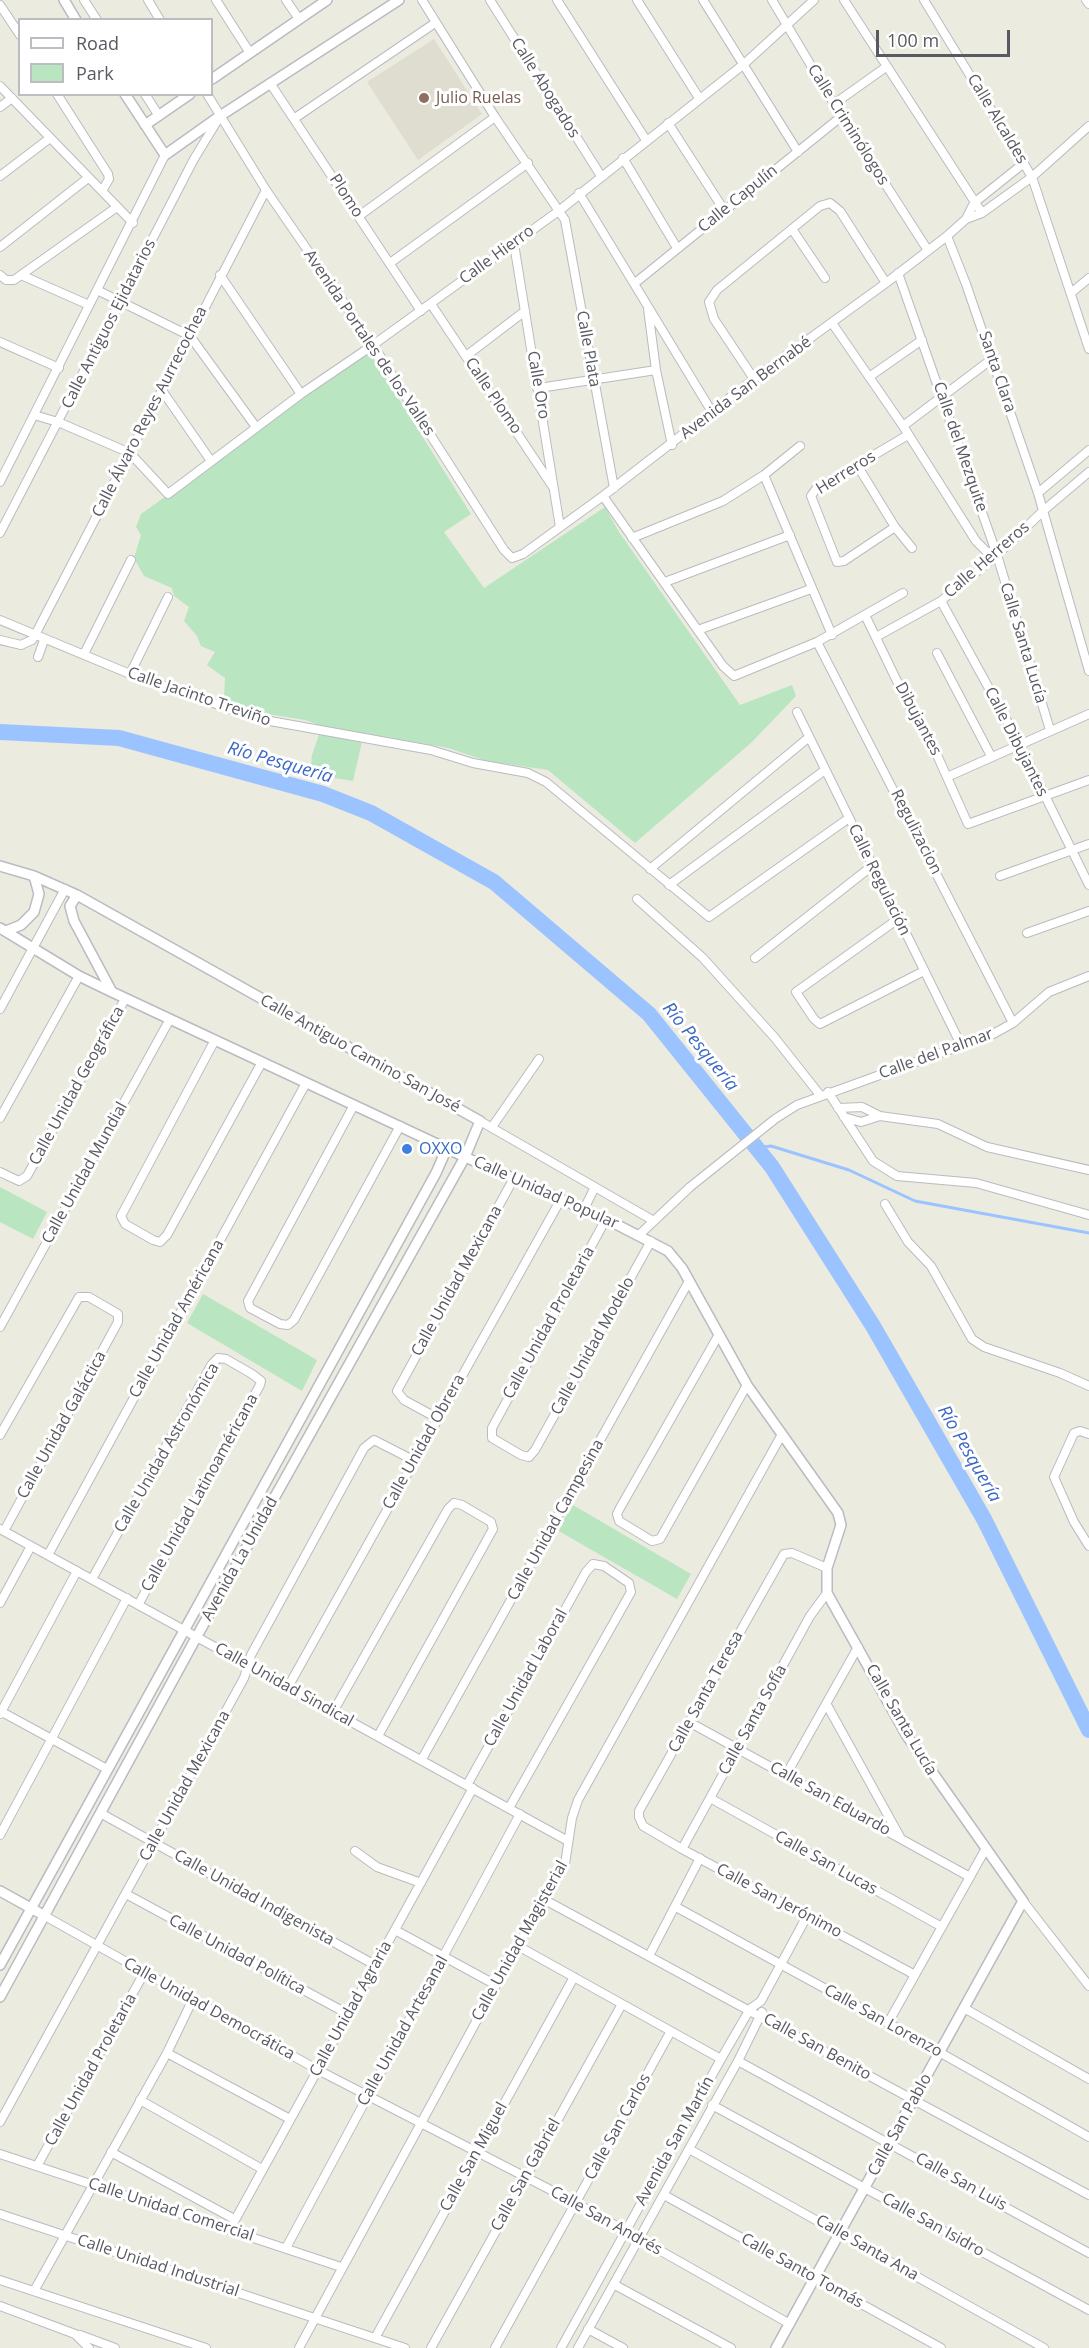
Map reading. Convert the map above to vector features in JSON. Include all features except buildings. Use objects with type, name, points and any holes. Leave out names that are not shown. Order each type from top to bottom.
[{"type":"street","points":[[64,0],[75,18]]},
{"type":"street","points":[[84,0],[96,18]]},
{"type":"street","points":[[148,0],[159,18]]},
{"type":"street","points":[[216,0],[250,53]]},
{"type":"street","points":[[286,0],[298,19]]},
{"type":"street","points":[[213,79],[327,0]]},
{"type":"street","name":"Calle Antiguos Ejidatarios","points":[[0,482],[89,305],[134,223],[165,155],[219,116],[399,0]]},
{"type":"street","name":"Calle Plata","points":[[422,0],[495,117],[560,210],[568,232],[592,378],[614,488]]},
{"type":"street","name":"Calle Abogados","points":[[490,0],[601,176]]},
{"type":"street","points":[[557,0],[646,140]]},
{"type":"street","points":[[637,0],[699,98]]},
{"type":"street","points":[[703,0],[798,152]]},
{"type":"street","name":"Calle Criminólogos","points":[[772,0],[834,104],[927,249]]},
{"type":"street","name":"Calle Hierro","points":[[130,453],[168,494],[256,426],[431,304],[560,210],[744,64],[814,0]]},
{"type":"street","points":[[844,0],[982,213]]},
{"type":"street","name":"Calle Alcaldes","points":[[924,0],[1032,177],[1089,349]]},
{"type":"street","points":[[1086,0],[1089,4]]},
{"type":"street","points":[[0,5],[18,32]]},
{"type":"street","points":[[295,118],[435,23]]},
{"type":"street","points":[[834,104],[886,67]]},
{"type":"street","name":"Plomo","points":[[270,83],[421,311]]},
{"type":"street","points":[[0,86],[134,223]]},
{"type":"street","points":[[58,96],[108,174],[109,179],[102,191]]},
{"type":"street","points":[[126,96],[165,155]]},
{"type":"street","points":[[146,96],[159,116]]},
{"type":"street","points":[[145,125],[187,96]]},
{"type":"street","name":"Avenida Portales de los Valles","points":[[208,96],[266,190],[373,345],[504,550],[512,558],[523,554]]},
{"type":"street","points":[[0,107],[12,98]]},
{"type":"street","name":"Calle Antiguos Ejidatarios","points":[[0,533],[219,116]]},
{"type":"street","name":"Calle Capulín","points":[[634,283],[842,116]]},
{"type":"street","points":[[359,216],[495,117]]},
{"type":"street","points":[[668,123],[724,210]]},
{"type":"street","name":"Avenida San Bernabé","points":[[523,554],[672,445],[754,379],[886,283],[966,219],[982,213],[1032,177],[1089,128]]},
{"type":"street","points":[[0,176],[50,138]]},
{"type":"street","points":[[623,158],[677,248]]},
{"type":"street","points":[[390,263],[528,163]]},
{"type":"street","name":"Avenida San Bernabé","points":[[966,219],[974,203],[1024,163]]},
{"type":"street","points":[[0,247],[88,178]]},
{"type":"street","name":"Calle Álvaro Reyes Aurrecochea","points":[[35,635],[130,453],[161,388],[266,190]]},
{"type":"street","points":[[579,193],[712,412]]},
{"type":"street","points":[[754,379],[714,318],[709,302],[717,290],[820,206],[830,203],[840,211],[886,283]]},
{"type":"street","points":[[1,276],[10,281],[21,275],[117,207]]},
{"type":"street","points":[[792,229],[825,278]]},
{"type":"street","name":"Santa Clara","points":[[947,236],[1038,493],[1089,671]]},
{"type":"street","name":"Calle Oro","points":[[514,243],[560,527]]},
{"type":"street","name":"Calle del Mezquite","points":[[898,273],[997,555]]},
{"type":"street","points":[[21,275],[89,305]]},
{"type":"street","points":[[220,275],[301,394]]},
{"type":"street","points":[[1071,293],[1089,278]]},
{"type":"street","points":[[97,290],[190,336],[256,426]]},
{"type":"street","name":"Calle Plomo","points":[[431,304],[555,489]]},
{"type":"street","points":[[647,305],[656,370],[672,445]]},
{"type":"street","points":[[466,356],[525,311]]},
{"type":"street","points":[[832,323],[903,426],[976,541],[986,551],[997,555]]},
{"type":"street","points":[[869,377],[922,340]]},
{"type":"street","points":[[0,342],[59,368]]},
{"type":"street","points":[[903,426],[942,394],[992,359]]},
{"type":"street","points":[[539,388],[592,378],[656,370]]},
{"type":"street","points":[[161,388],[211,461]]},
{"type":"street","points":[[34,415],[58,422],[130,453]]},
{"type":"street","name":"Herreros","points":[[895,527],[844,561],[837,562],[811,496],[816,489],[908,435]]},
{"type":"street","points":[[633,538],[723,501],[764,475],[800,446]]},
{"type":"street","points":[[1038,493],[1087,452]]},
{"type":"street","points":[[1087,452],[1089,470]]},
{"type":"street","points":[[857,465],[895,527],[912,548]]},
{"type":"street","name":"Calle Herreros","points":[[876,637],[940,601],[997,555],[1089,470]]},
{"type":"street","points":[[764,475],[832,635]]},
{"type":"street","points":[[603,496],[723,666],[734,676],[742,675],[832,635],[903,593]]},
{"type":"street","points":[[665,582],[790,535]]},
{"type":"street","name":"Calle Santa Lucía","points":[[997,555],[1050,730]]},
{"type":"street","points":[[84,654],[131,560]]},
{"type":"street","points":[[698,630],[812,589]]},
{"type":"street","points":[[130,674],[168,597]]},
{"type":"street","name":"Calle Dibujantes","points":[[940,601],[1019,743],[1089,885]]},
{"type":"street","name":"Dibujantes","points":[[865,615],[910,708],[947,777],[968,824],[1044,797]]},
{"type":"street","name":"Calle Jacinto Treviño","points":[[0,620],[130,674],[259,719],[359,739],[431,750],[473,763],[528,773],[546,782],[709,917],[849,818]]},
{"type":"street","points":[[0,640],[21,645],[32,640],[35,635]]},
{"type":"street","points":[[38,657],[44,640]]},
{"type":"street","name":"Regulizacion","points":[[817,642],[1013,1023]]},
{"type":"street","points":[[937,653],[991,756]]},
{"type":"street","name":"Calle Regulación","points":[[796,712],[962,1047]]},
{"type":"street","points":[[947,777],[1019,743],[1089,714]]},
{"type":"street","points":[[650,869],[808,738]]},
{"type":"street","points":[[669,885],[825,770]]},
{"type":"street","points":[[1044,797],[1089,780]]},
{"type":"street","points":[[1000,876],[1089,844]]},
{"type":"street","name":"Calle Antiguo Camino San José","points":[[0,866],[34,876],[77,895],[492,1127],[654,1221]]},
{"type":"street","points":[[755,958],[873,866]]},
{"type":"street","points":[[2,932],[21,925],[34,912],[39,894],[34,876]]},
{"type":"street","points":[[0,1009],[64,889]]},
{"type":"street","points":[[77,895],[70,906],[74,921],[112,992]]},
{"type":"street","points":[[637,899],[703,958],[776,1038],[838,1108],[873,1161],[897,1176],[976,1183],[1089,1215]]},
{"type":"street","points":[[1027,933],[1089,911]]},
{"type":"street","points":[[898,919],[796,992],[820,1024],[924,971]]},
{"type":"street","name":"Calle Unidad Popular","points":[[2,932],[79,976],[125,999],[651,1241],[675,1258],[747,1385],[781,1436]]},
{"type":"street","points":[[0,1118],[79,976]]},
{"type":"street","name":"Calle del Palmar","points":[[639,1235],[690,1187],[775,1119],[824,1094],[962,1047],[1013,1023],[1049,992],[1089,976]]},
{"type":"street","name":"Calle Unidad Geográfica","points":[[0,1172],[19,1181],[27,1176],[125,999]]},
{"type":"street","name":"Calle Unidad Mundial","points":[[0,1327],[170,1019]]},
{"type":"street","points":[[215,1040],[122,1212],[122,1222],[153,1240],[160,1242],[167,1235],[262,1062]]},
{"type":"street","points":[[492,1127],[539,1059]]},
{"type":"street","name":"Calle Unidad Américana","points":[[48,1556],[306,1083]]},
{"type":"street","points":[[354,1105],[248,1301],[250,1308],[280,1324],[288,1325],[294,1320],[400,1126]]},
{"type":"street","points":[[838,1108],[862,1107],[880,1116],[938,1124],[987,1147],[1089,1170]]},
{"type":"street","points":[[844,1117],[861,1122],[880,1116]]},
{"type":"street","name":"Avenida La Unidad","points":[[0,1997],[102,1814],[197,1636],[465,1157],[480,1121]]},
{"type":"street","name":"Avenida La Unidad","points":[[1,1963],[436,1173],[447,1148]]},
{"type":"street","name":"Calle Unidad Mexicana","points":[[437,1418],[399,1395],[400,1385],[514,1178]]},
{"type":"street","points":[[584,1209],[596,1187]]},
{"type":"street","name":"Calle Unidad Obrera","points":[[288,1687],[561,1199]]},
{"type":"street","points":[[885,1204],[908,1242],[931,1266],[972,1339],[984,1347],[1060,1373],[1089,1386]]},
{"type":"street","name":"Calle Unidad Proletaria","points":[[535,1450],[529,1457],[521,1455],[492,1438],[492,1428],[606,1219]]},
{"type":"street","name":"Calle Unidad Modelo","points":[[535,1450],[651,1241]]},
{"type":"street","name":"Calle Unidad Campesina","points":[[422,1759],[689,1281]]},
{"type":"street","name":"Calle Unidad Galáctica","points":[[0,1435],[77,1299],[81,1295],[114,1311],[119,1317],[2,1530]]},
{"type":"street","points":[[718,1336],[620,1508],[617,1514],[619,1521],[647,1539],[656,1542],[663,1534],[747,1385]]},
{"type":"street","name":"Calle Unidad Astronómica","points":[[92,1579],[215,1361],[218,1358],[226,1359],[261,1381]]},
{"type":"street","name":"Calle Unidad Latinoaméricana","points":[[138,1605],[261,1381]]},
{"type":"street","points":[[1089,1434],[1080,1431],[1074,1433],[1054,1477],[1074,1522],[1089,1546]]},
{"type":"street","name":"Calle Santa Lucía","points":[[781,1436],[841,1519],[827,1568],[827,1593],[907,1736],[985,1850],[1089,1986]]},
{"type":"street","name":"Calle Unidad Magisterial","points":[[299,2348],[496,1985],[565,1864],[572,1818],[578,1800],[781,1436]]},
{"type":"street","name":"Calle Unidad Mexicana","points":[[0,2122],[244,1678],[251,1655],[364,1448],[374,1440],[413,1460]]},
{"type":"street","points":[[333,1712],[448,1509],[457,1503],[486,1518],[493,1526],[489,1536],[378,1736]]},
{"type":"street","name":"Calle Unidad Sindical","points":[[2,1530],[568,1841]]},
{"type":"street","points":[[0,1603],[31,1546]]},
{"type":"street","name":"Calle Santa Teresa","points":[[644,1826],[639,1817],[639,1811],[781,1558],[787,1552],[792,1553],[827,1568]]},
{"type":"street","name":"Calle Unidad Laboral","points":[[470,1787],[585,1572],[593,1564],[604,1566],[629,1583],[632,1588],[629,1598],[509,1808]]},
{"type":"street","points":[[77,1571],[0,1712],[107,1768]]},
{"type":"street","name":"Calle Santa Sofía","points":[[682,1849],[810,1616],[827,1593]]},
{"type":"street","name":"Calle Unidad Latinoaméricana","points":[[0,1835],[127,1598]]},
{"type":"street","points":[[786,1775],[858,1647]]},
{"type":"street","points":[[827,1705],[901,1839]]},
{"type":"street","name":"Calle San Eduardo","points":[[689,1722],[970,1877]]},
{"type":"street","name":"Calle Unidad Agraria","points":[[230,2229],[421,1883],[470,1787]]},
{"type":"street","name":"Calle San Lucas","points":[[710,1798],[942,1927]]},
{"type":"street","name":"Calle Unidad Indigenista","points":[[102,1814],[375,1965]]},
{"type":"street","name":"Calle Unidad Artesanal","points":[[286,2248],[520,1814]]},
{"type":"street","name":"Calle San Jerónimo","points":[[644,1826],[682,1849],[915,1975]]},
{"type":"street","points":[[888,2023],[985,1850]]},
{"type":"street","points":[[355,1851],[377,1867],[421,1883]]},
{"type":"street","points":[[649,1956],[700,1858]]},
{"type":"street","name":"Calle Unidad Democrática","points":[[0,1891],[318,2070],[421,2122]]},
{"type":"street","name":"Calle Unidad Política","points":[[126,1894],[348,2014]]},
{"type":"street","name":"Calle San Benito","points":[[546,1900],[1089,2194]]},
{"type":"street","name":"Calle San Pablo","points":[[776,2348],[1023,1901]]},
{"type":"street","name":"Calle San Lorenzo","points":[[676,1907],[888,2023],[1089,2138]]},
{"type":"street","name":"Avenida San Martín","points":[[561,2348],[721,2059],[750,2009],[761,2001],[807,1916]]},
{"type":"street","points":[[395,1930],[496,1985]]},
{"type":"street","points":[[518,1946],[721,2059]]},
{"type":"street","name":"Calle Unidad Proletaria","points":[[37,2166],[144,1973]]},
{"type":"street","name":"Calle San Miguel","points":[[375,2338],[574,1977]]},
{"type":"street","points":[[34,2291],[167,2053],[192,1999]]},
{"type":"street","points":[[761,2001],[762,2016]]},
{"type":"street","name":"Calle San Gabriel","points":[[431,2348],[622,2004]]},
{"type":"street","points":[[964,2008],[1089,2079]]},
{"type":"street","name":"Avenida San Martín","points":[[578,2348],[615,2285],[762,2016]]},
{"type":"street","name":"Calle San Carlos","points":[[495,2348],[671,2031]]},
{"type":"street","points":[[167,2053],[290,2120]]},
{"type":"street","name":"Calle San Luis","points":[[738,2061],[890,2142],[1089,2253]]},
{"type":"street","points":[[140,2100],[262,2169]]},
{"type":"street","name":"Calle San Isidro","points":[[712,2106],[1089,2310]]},
{"type":"street","name":"Calle San Andrés","points":[[421,2122],[640,2238],[789,2324]]},
{"type":"street","name":"Calle Santa Ana","points":[[688,2149],[1044,2348]]},
{"type":"street","points":[[111,2152],[234,2219]]},
{"type":"street","name":"Calle Unidad Comercial","points":[[0,2154],[341,2268]]},
{"type":"street","name":"Calle Santo Tomás","points":[[664,2195],[941,2348]]},
{"type":"street","name":"Calle Unidad Industrial","points":[[0,2214],[405,2348]]},
{"type":"street","points":[[0,2280],[206,2348]]},
{"type":"street","points":[[615,2285],[731,2348]]},
{"type":"street","points":[[0,2306],[115,2348]]},
{"type":"street","points":[[588,2329],[623,2348]]},
{"type":"street","points":[[75,2334],[89,2348]]},
{"type":"shaded area","name":"Julio Ruelas","points":[[434,39],[482,114],[418,160],[367,82]]},
{"type":"green space","points":[[370,353],[471,514],[444,532],[484,588],[605,507],[619,532],[740,705],[792,685],[796,696],[752,742],[635,843],[548,770],[487,761],[448,748],[364,733],[353,781],[310,774],[312,755],[322,726],[305,720],[255,712],[224,699],[225,678],[207,665],[215,652],[201,646],[197,636],[184,621],[189,607],[174,596],[172,588],[144,576],[134,558],[141,535],[136,527],[141,514]]},
{"type":"green space","points":[[0,1187],[47,1212],[33,1239],[0,1222]]},
{"type":"green space","points":[[203,1294],[317,1360],[302,1391],[187,1323]]},
{"type":"green space","points":[[573,1505],[691,1574],[677,1599],[557,1530]]},
{"type":"waterway","name":"Río Pesquería","points":[[0,732],[119,738],[323,794],[371,813],[494,882],[649,1014],[772,1167],[873,1326],[984,1519],[1089,1730]]},
{"type":"waterway","points":[[757,1148],[771,1146],[849,1170],[915,1201],[1089,1233]]},
{"type":"place","name":"Julio Ruelas","points":[[424,98]]},
{"type":"place","name":"OXXO","points":[[407,1149]]}]
